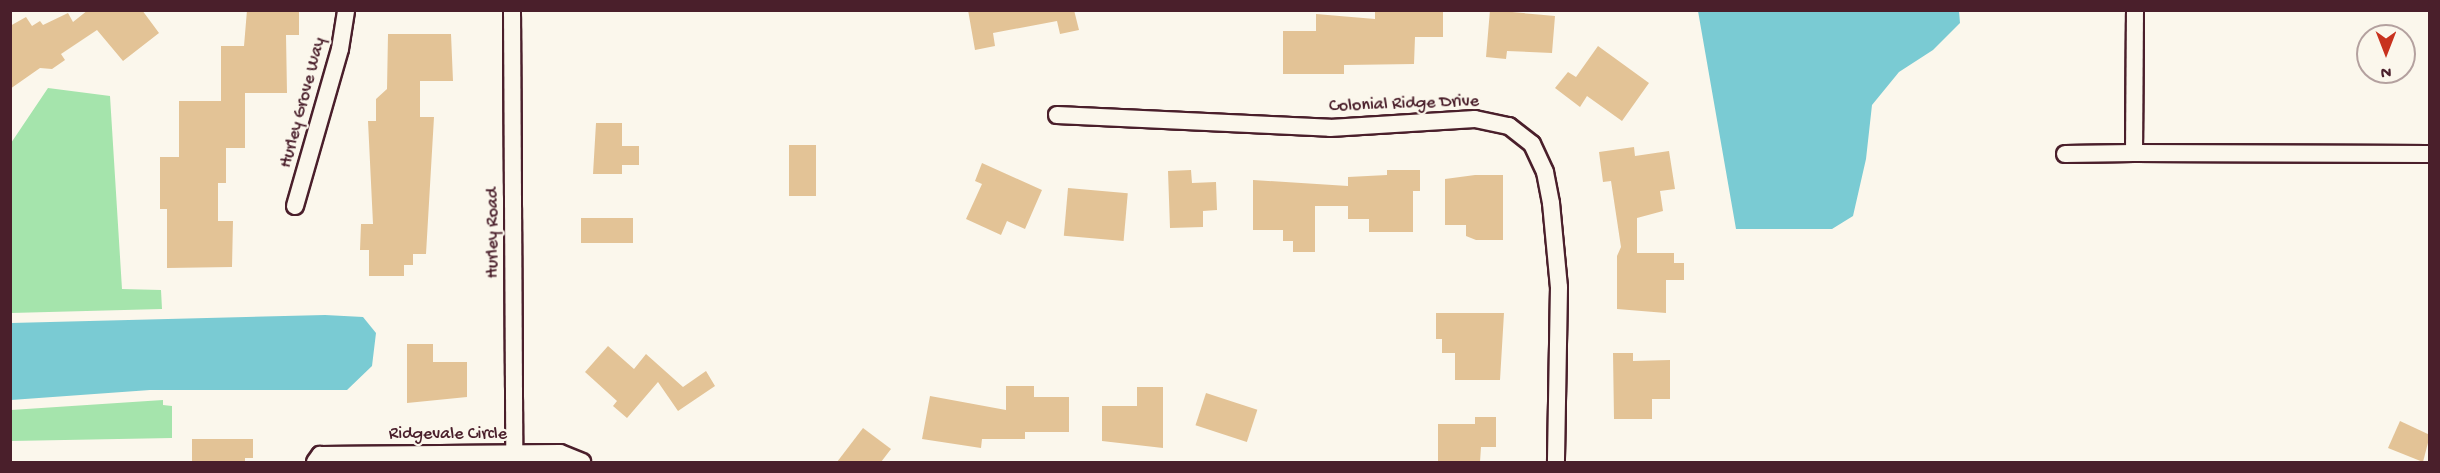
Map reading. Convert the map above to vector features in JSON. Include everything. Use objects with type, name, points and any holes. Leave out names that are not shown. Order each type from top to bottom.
[{"type":"street","name":"Hurley Grove Way","points":[[295,206],[340,49],[346,10]]},
{"type":"street","name":"Hurley Road","points":[[512,10],[514,454]]},
{"type":"street","points":[[2134,153],[2135,10]]},
{"type":"street","name":"Colonial Ridge Drive","points":[[1057,115],[1330,129],[1476,119],[1509,126],[1532,144],[1545,172],[1551,203],[1559,287],[1556,462]]},
{"type":"street","points":[[2065,154],[2430,154]]},
{"type":"street","name":"Ridgevale Circle","points":[[315,462],[320,455],[560,453],[582,462]]},
{"type":"green space","points":[[48,88],[110,96],[122,289],[161,290],[162,309],[11,313],[11,143]]},
{"type":"green space","points":[[163,400],[163,405],[172,406],[172,438],[11,441],[11,410]]},
{"type":"water","points":[[1698,11],[1959,11],[1960,23],[1933,50],[1899,72],[1872,105],[1866,159],[1853,216],[1832,229],[1736,229]]},
{"type":"water","points":[[325,315],[363,317],[376,333],[372,366],[347,390],[150,390],[11,400],[11,323]]},
{"type":"building","points":[[88,10],[142,10],[159,33],[123,61],[97,30],[61,54],[65,60],[52,69],[40,68],[10,89],[10,26],[26,17],[32,26],[40,21],[43,25],[68,13],[73,22]]},
{"type":"building","points":[[247,10],[299,10],[299,35],[286,35],[287,93],[245,93],[245,148],[226,148],[226,183],[218,183],[218,221],[233,221],[232,267],[167,268],[167,209],[160,209],[160,157],[179,157],[179,101],[221,101],[221,46],[244,46]]},
{"type":"building","points":[[968,10],[1074,10],[1079,30],[1060,34],[1057,21],[993,33],[995,46],[975,50]]},
{"type":"building","points":[[1375,10],[1443,12],[1443,37],[1415,37],[1414,64],[1344,65],[1344,74],[1283,74],[1283,31],[1316,31],[1316,14],[1375,19]]},
{"type":"building","points":[[1490,10],[1555,16],[1552,53],[1507,51],[1506,59],[1486,57]]},
{"type":"building","points":[[388,34],[451,34],[453,81],[420,81],[420,117],[434,117],[426,254],[413,254],[413,265],[404,265],[404,276],[369,276],[369,250],[360,250],[361,224],[373,224],[368,121],[376,121],[376,99],[387,89]]},
{"type":"building","points":[[1598,46],[1649,83],[1622,121],[1587,96],[1580,107],[1555,88],[1568,72],[1576,77]]},
{"type":"building","points":[[596,123],[622,123],[622,146],[639,146],[639,165],[622,165],[622,174],[593,174]]},
{"type":"building","points":[[789,145],[816,145],[816,196],[789,196]]},
{"type":"building","points":[[1634,147],[1635,156],[1669,151],[1675,189],[1660,191],[1663,211],[1637,218],[1637,253],[1674,253],[1674,263],[1684,263],[1684,280],[1666,280],[1666,313],[1617,309],[1617,256],[1621,247],[1611,181],[1603,182],[1599,152]]},
{"type":"building","points":[[982,163],[1042,190],[1025,229],[1007,221],[1001,235],[966,219],[982,184],[975,181]]},
{"type":"building","points":[[1191,170],[1192,183],[1216,182],[1217,210],[1203,211],[1203,227],[1170,228],[1168,171]]},
{"type":"building","points":[[1387,170],[1420,170],[1420,191],[1413,191],[1413,232],[1369,232],[1369,219],[1348,219],[1348,206],[1315,206],[1315,252],[1293,252],[1293,241],[1283,241],[1283,230],[1253,230],[1253,180],[1348,186],[1348,177],[1387,175]]},
{"type":"building","points":[[1475,175],[1503,175],[1503,240],[1476,240],[1466,236],[1466,225],[1445,225],[1445,179]]},
{"type":"building","points":[[1068,188],[1128,193],[1124,241],[1064,236]]},
{"type":"building","points":[[581,218],[633,218],[633,243],[581,243]]},
{"type":"building","points":[[1436,313],[1504,313],[1500,380],[1455,380],[1455,353],[1442,353],[1442,339],[1436,339]]},
{"type":"building","points":[[407,344],[433,344],[433,362],[467,362],[467,397],[407,403]]},
{"type":"building","points":[[608,346],[634,369],[646,354],[683,387],[706,371],[715,386],[678,411],[658,382],[627,418],[613,406],[617,401],[585,372]]},
{"type":"building","points":[[1613,353],[1633,353],[1633,361],[1670,360],[1670,399],[1652,399],[1652,419],[1614,419]]},
{"type":"building","points":[[1006,386],[1034,386],[1034,397],[1069,397],[1069,432],[1025,432],[1025,439],[982,439],[981,448],[922,439],[930,396],[1006,410]]},
{"type":"building","points":[[1137,387],[1163,387],[1163,448],[1102,441],[1102,406],[1137,406]]},
{"type":"building","points":[[1206,393],[1257,410],[1247,442],[1195,425]]},
{"type":"building","points":[[1475,417],[1496,417],[1496,447],[1481,447],[1480,462],[1438,462],[1438,424],[1475,424]]},
{"type":"building","points":[[2400,421],[2430,435],[2423,462],[2388,448]]},
{"type":"building","points":[[863,428],[891,449],[881,462],[837,462]]},
{"type":"building","points":[[192,439],[253,439],[253,458],[245,458],[245,462],[192,462]]}]
